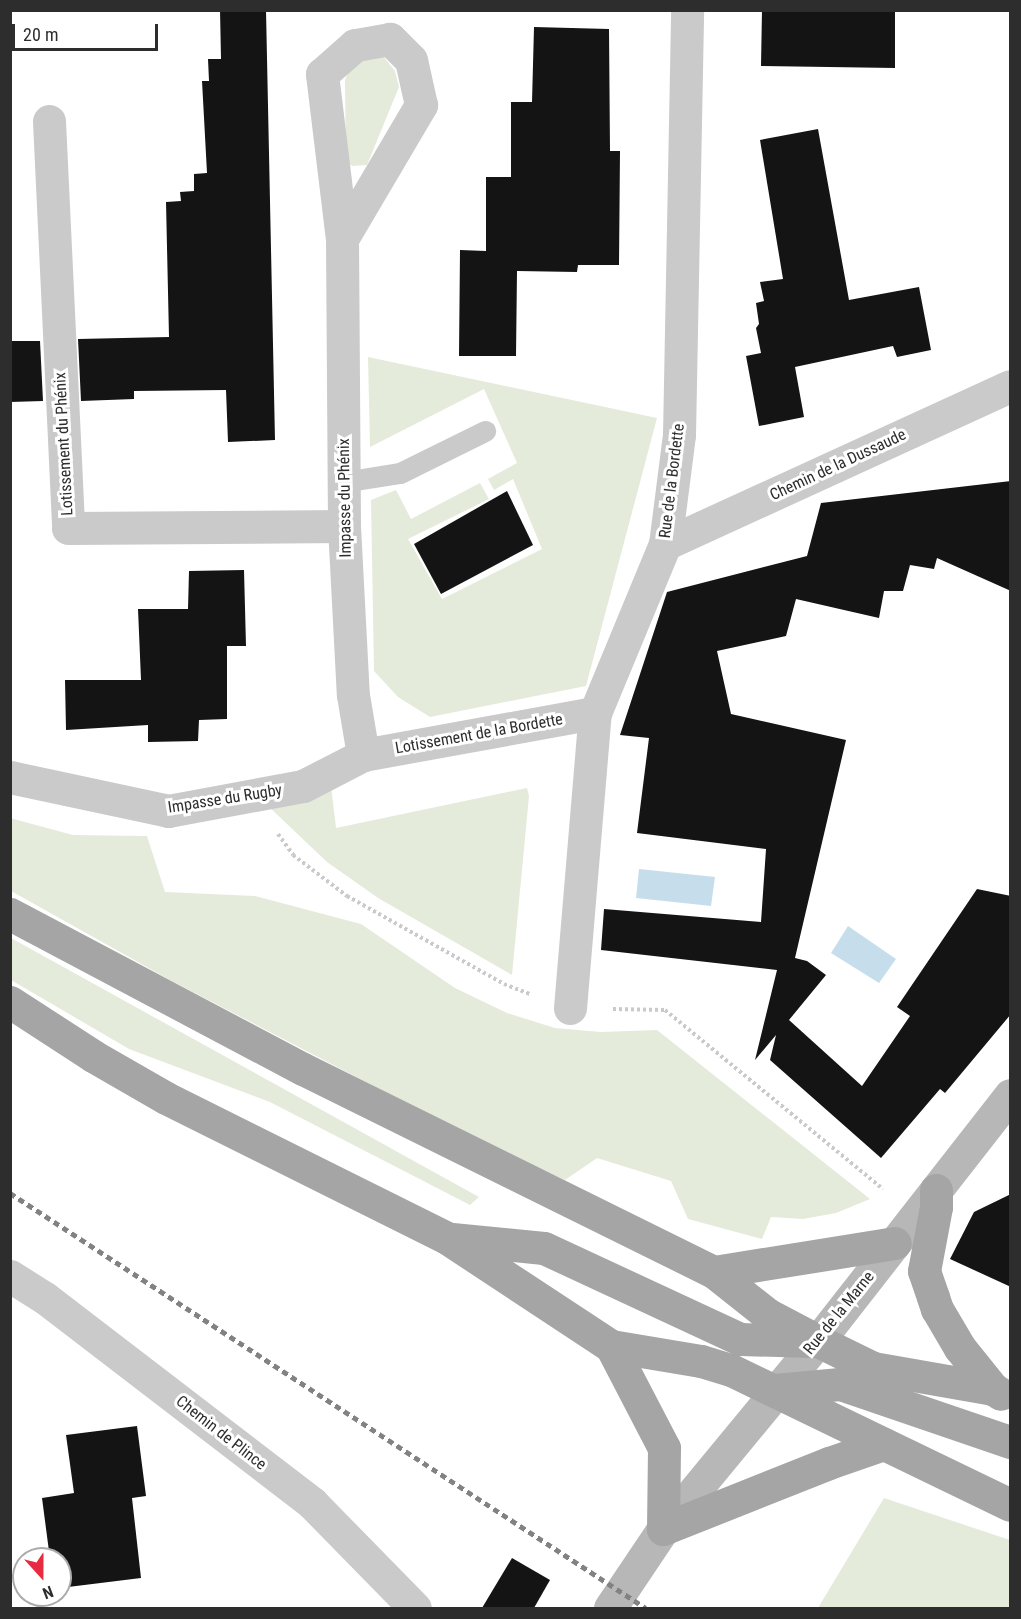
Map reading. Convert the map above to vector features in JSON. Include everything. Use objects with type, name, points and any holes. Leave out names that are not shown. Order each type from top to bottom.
[{"type":"main road","points":[[10,914],[303,1069],[714,1272],[767,1314],[873,1368],[1002,1394]]},
{"type":"main road","points":[[10,1002],[93,1056],[166,1098],[447,1238],[611,1346],[701,1361],[731,1370],[1011,1505]]},
{"type":"main road","name":"Rue de la Marne","points":[[610,1608],[663,1529],[818,1341],[1011,1095]]},
{"type":"main road","points":[[936,1190],[936,1207],[924,1271],[937,1310],[960,1348],[1002,1394]]},
{"type":"main road","points":[[447,1238],[544,1248],[740,1339],[818,1341]]},
{"type":"main road","points":[[714,1272],[895,1243]]},
{"type":"main road","points":[[611,1346],[664,1448],[663,1529],[777,1483],[884,1444]]},
{"type":"main road","points":[[776,1390],[840,1384],[1011,1442]]},
{"type":"street","name":"Rue de la Bordette","points":[[570,1008],[595,713],[665,544],[679,435],[687,10]]},
{"type":"street","name":"Impasse du Phénix","points":[[342,239],[421,105],[411,60],[390,39],[355,45],[322,74],[342,239],[344,526],[353,695],[363,755]]},
{"type":"street","name":"Lotissement du Phénix","points":[[49,121],[68,528],[344,526]]},
{"type":"street","name":"Chemin de la Dussaude","points":[[665,544],[1011,386]]},
{"type":"street","name":"Lotissement de la Bordette","points":[[363,755],[595,713]]},
{"type":"street","name":"Impasse du Rugby","points":[[10,777],[168,811],[303,786],[363,755]]},
{"type":"street","name":"Chemin de Plince","points":[[10,1276],[45,1298],[312,1503],[415,1608]]},
{"type":"lane","points":[[343,482],[400,473],[485,431]]},
{"type":"green space","points":[[367,54],[383,56],[395,71],[399,87],[367,165],[352,166],[346,160],[345,80],[352,63]]},
{"type":"green space","points":[[368,357],[657,418],[586,686],[430,717],[398,697],[374,671],[371,500],[396,490],[411,519],[480,483],[489,499],[408,539],[442,599],[542,549],[513,479],[494,490],[488,479],[517,463],[484,389],[370,447]]},
{"type":"green space","points":[[331,786],[336,828],[527,788],[529,796],[512,975],[378,898],[327,862],[266,804]]},
{"type":"green space","points":[[10,818],[73,835],[147,836],[165,892],[255,896],[361,924],[455,988],[507,1013],[555,1028],[601,1032],[657,1030],[870,1199],[836,1213],[803,1219],[771,1217],[762,1239],[688,1219],[671,1181],[597,1158],[565,1180],[491,1147],[170,980],[11,891]]},
{"type":"green space","points":[[11,938],[479,1197],[470,1205],[270,1102],[129,1049],[11,980]]},
{"type":"green space","points":[[884,1498],[1010,1540],[1010,1608],[818,1608]]},
{"type":"water","points":[[639,869],[715,877],[711,906],[636,898]]},
{"type":"water","points":[[848,926],[896,959],[879,983],[831,953]]},
{"type":"building","points":[[220,10],[266,10],[275,440],[228,442],[226,390],[134,391],[134,399],[81,401],[78,339],[169,337],[166,202],[181,201],[180,192],[194,191],[194,174],[207,173],[202,81],[209,81],[208,59],[221,59]]},
{"type":"building","points":[[762,10],[895,10],[895,68],[761,66]]},
{"type":"building","points":[[534,27],[609,29],[610,151],[620,151],[619,265],[578,265],[577,272],[517,271],[516,356],[459,356],[460,250],[486,251],[486,177],[511,177],[511,102],[532,102]]},
{"type":"building","points":[[818,129],[849,300],[919,287],[931,350],[897,357],[893,346],[795,367],[804,417],[759,426],[746,356],[761,353],[756,328],[759,324],[756,303],[764,301],[760,282],[783,279],[760,140]]},
{"type":"building","points":[[10,341],[40,341],[43,401],[10,402]]},
{"type":"building","points":[[1011,481],[1011,591],[937,558],[934,569],[910,565],[903,591],[884,591],[879,618],[796,599],[786,636],[717,651],[731,714],[846,740],[795,958],[807,961],[826,975],[789,1020],[862,1086],[910,1016],[897,1007],[977,889],[1011,896],[1011,1014],[945,1093],[940,1089],[881,1158],[770,1060],[776,1035],[755,1060],[777,970],[601,950],[604,909],[761,922],[766,849],[637,833],[649,738],[620,735],[667,592],[807,556],[821,503]]},
{"type":"building","points":[[507,491],[533,545],[441,594],[414,544]]},
{"type":"building","points":[[244,570],[246,646],[227,646],[227,719],[199,720],[198,741],[148,742],[148,725],[66,730],[65,680],[141,680],[138,609],[188,609],[189,571]]},
{"type":"building","points":[[1011,1194],[1011,1287],[950,1259],[974,1212]]},
{"type":"building","points":[[137,1426],[146,1496],[132,1498],[141,1578],[72,1587],[72,1547],[48,1547],[42,1498],[74,1493],[66,1435]]},
{"type":"building","points":[[512,1558],[550,1580],[534,1608],[482,1608]]},
{"type":"railway","points":[[10,1193],[646,1608]]}]
